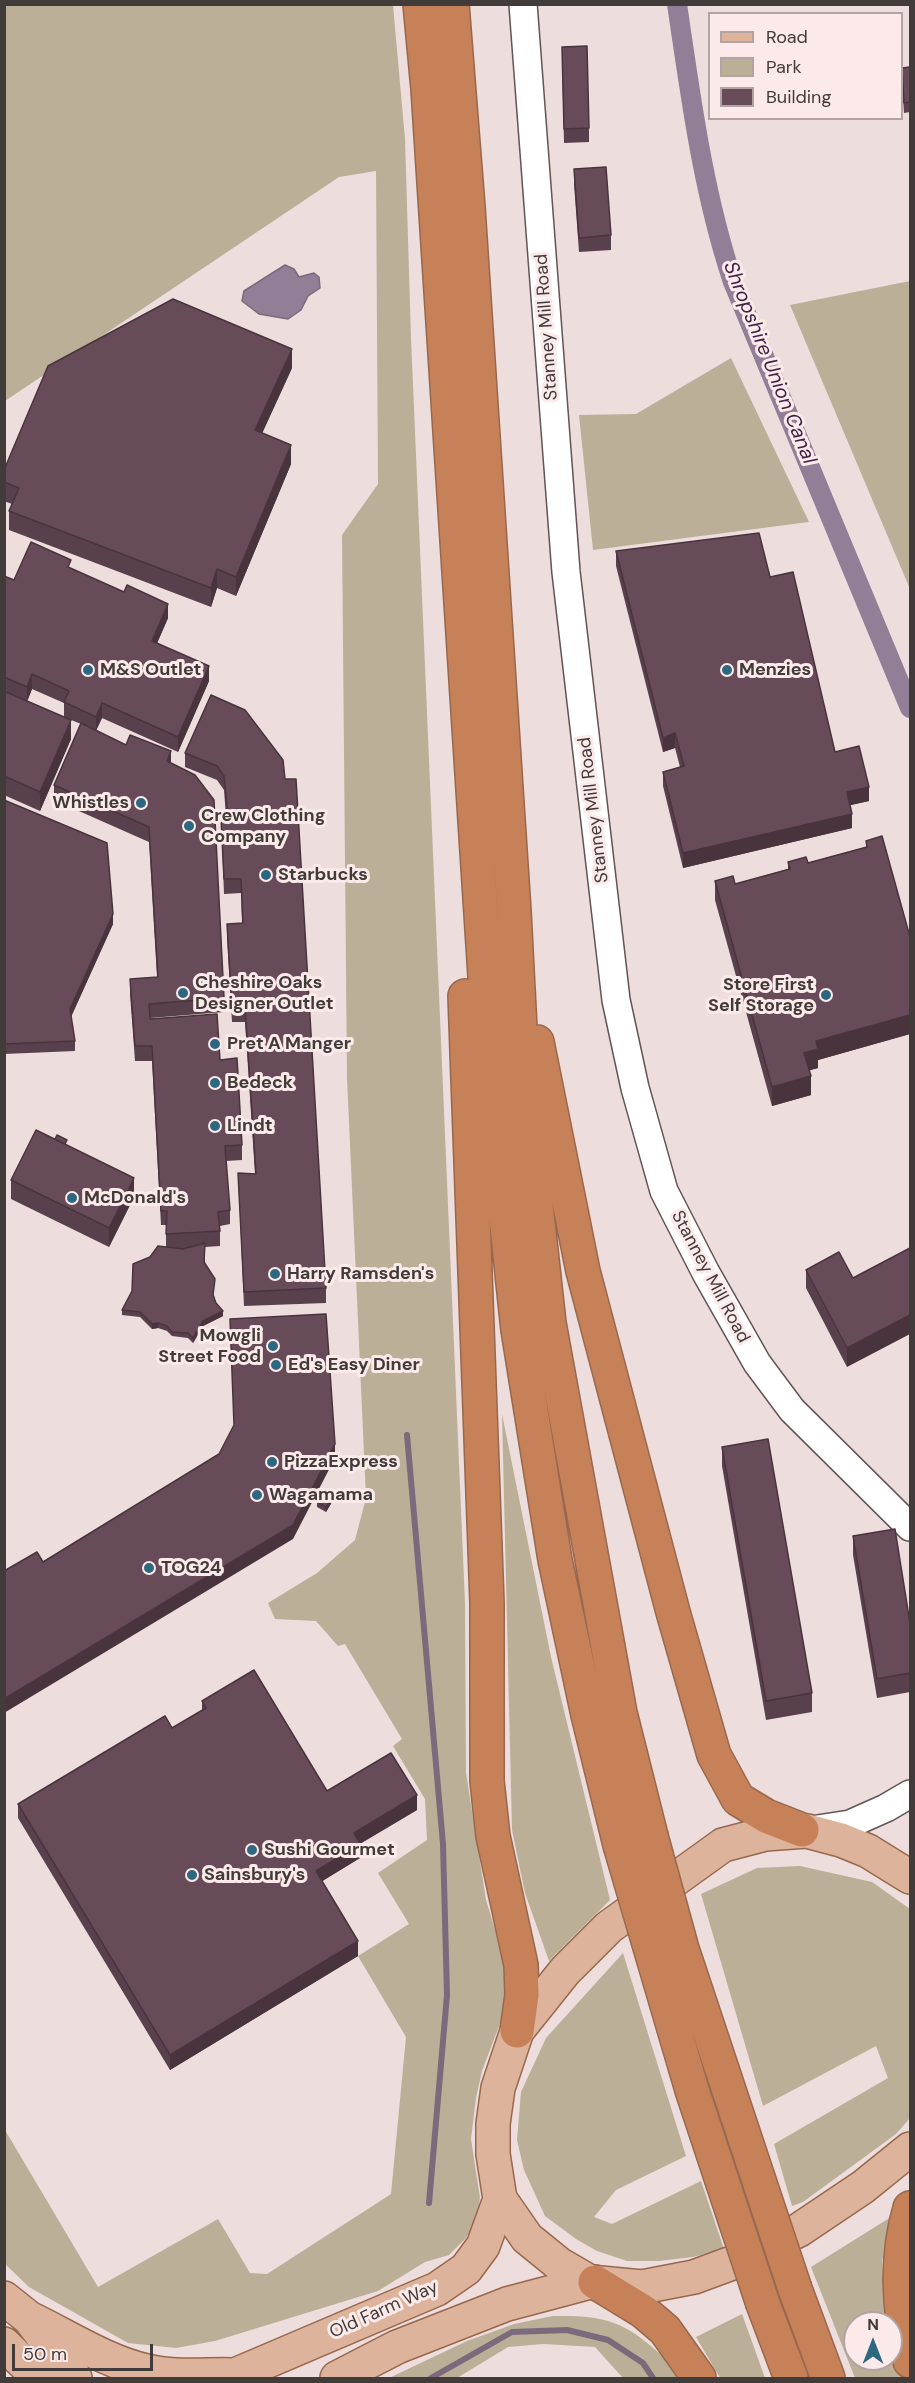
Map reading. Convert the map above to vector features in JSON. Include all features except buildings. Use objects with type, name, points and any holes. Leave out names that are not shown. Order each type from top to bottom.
[{"type":"highway","points":[[420,4],[428,89],[492,1084],[518,1330],[555,1560],[588,1715],[620,1845],[692,2090],[763,2304],[791,2379]]},
{"type":"highway","points":[[452,4],[468,207],[514,911],[523,1087],[549,1323],[620,1713],[651,1836],[681,1949],[795,2289],[828,2379]]},
{"type":"highway","points":[[470,731],[463,944],[487,1603],[487,1781],[493,1836],[521,1965],[522,1995],[516,2031]]},
{"type":"highway","points":[[514,911],[539,1054],[583,1271],[670,1601],[714,1755],[738,1799],[766,1816],[804,1831]]},
{"type":"highway","points":[[910,2208],[901,2253],[899,2291],[904,2335],[910,2361]]},
{"type":"highway","points":[[592,2282],[644,2312],[665,2330],[699,2379]]},
{"type":"main road","points":[[592,2282],[559,2264],[527,2238],[500,2199],[493,2154],[493,2124],[498,2088],[516,2031],[565,1971],[609,1927],[723,1845],[765,1834],[804,1831],[841,1840],[868,1851],[910,1877]]},
{"type":"main road","points":[[337,2379],[397,2347],[507,2304],[592,2282],[642,2287],[694,2277],[732,2263],[799,2230],[863,2187],[910,2149]]},
{"type":"main road","name":"Old Farm Way","points":[[231,2377],[437,2289],[466,2270],[483,2246],[500,2199]]},
{"type":"main road","points":[[17,2308],[104,2355],[145,2371],[160,2374],[231,2377]]},
{"type":"main road","points":[[17,2308],[75,2379]]},
{"type":"main road","points":[[4,2344],[39,2379]]},
{"type":"street","name":"Stanney Mill Road","points":[[523,4],[566,572],[616,1000],[635,1088],[664,1191],[706,1273],[757,1364],[792,1410],[910,1527]]},
{"type":"street","points":[[804,1831],[850,1824],[910,1794]]},
{"type":"green space","points":[[4,5],[393,5],[405,139],[411,338],[465,1603],[466,1773],[486,1900],[504,1959],[507,2005],[482,2071],[476,2098],[471,2139],[480,2198],[477,2219],[466,2238],[449,2255],[425,2262],[378,2291],[215,2341],[176,2348],[128,2343],[29,2287],[5,2264],[5,2130],[98,2287],[218,2219],[250,2273],[267,2274],[391,2194],[406,2037],[358,1956],[409,1924],[378,1873],[427,1840],[425,1799],[393,1746],[402,1739],[345,1644],[338,1646],[316,1621],[275,1619],[268,1603],[317,1573],[355,1540],[366,1498],[347,1078],[342,535],[378,484],[376,171],[339,177],[5,401]]},
{"type":"green space","points":[[910,281],[910,589],[790,305]]},
{"type":"green space","points":[[731,358],[809,522],[593,550],[579,415],[636,414]]},
{"type":"green space","points":[[502,1414],[551,1657],[610,1900],[549,1961],[525,1893],[512,1830]]},
{"type":"green space","points":[[800,1866],[872,1882],[910,1909],[910,2118],[896,2134],[803,2202],[792,2206],[774,2144],[888,2078],[876,2046],[763,2106],[701,1894],[757,1868]]},
{"type":"green space","points":[[623,1953],[686,2156],[616,2190],[594,2217],[612,2224],[701,2181],[724,2249],[693,2257],[659,2261],[627,2261],[597,2251],[545,2216],[524,2170],[517,2140],[521,2092],[546,2038]]},
{"type":"green space","points":[[891,2217],[882,2261],[887,2311],[843,2311],[843,2348],[811,2267]]},
{"type":"green space","points":[[742,2314],[765,2378],[720,2378],[696,2337]]},
{"type":"green space","points":[[553,2316],[598,2319],[623,2327],[660,2354],[681,2378],[623,2378],[595,2347],[543,2344],[508,2347],[457,2378],[389,2378],[467,2341],[514,2324]]},
{"type":"green space","points":[[852,2371],[901,2371],[903,2378],[855,2378]]},
{"type":"shaded area","points":[[285,265],[294,269],[299,277],[314,273],[319,277],[320,288],[308,296],[301,310],[288,319],[259,314],[242,301],[244,291]]},
{"type":"waterway","name":"Shropshire Union Canal","points":[[677,4],[706,180],[733,282],[910,708]]},
{"type":"waterway","points":[[407,1435],[443,1844],[447,1995],[429,2203]]},
{"type":"waterway","points":[[431,2378],[512,2332],[567,2330],[608,2340],[643,2363],[653,2378]]},
{"type":"place","name":"M&S Outlet","points":[[88,670]]},
{"type":"place","name":"Menzies","points":[[727,670]]},
{"type":"place","name":"Whistles","points":[[141,803]]},
{"type":"place","name":"Crew Clothing Company","points":[[189,826]]},
{"type":"place","name":"Starbucks","points":[[266,875]]},
{"type":"place","name":"Cheshire Oaks Designer Outlet","points":[[183,993]]},
{"type":"place","name":"Store First Self Storage","points":[[826,995]]},
{"type":"place","name":"Pret A Manger","points":[[215,1044]]},
{"type":"place","name":"Bedeck","points":[[215,1083]]},
{"type":"place","name":"Lindt","points":[[215,1126]]},
{"type":"place","name":"McDonald's","points":[[72,1198]]},
{"type":"place","name":"Harry Ramsden's","points":[[275,1274]]},
{"type":"place","name":"Mowgli Street Food","points":[[273,1346]]},
{"type":"place","name":"Ed's Easy Diner","points":[[276,1365]]},
{"type":"place","name":"PizzaExpress","points":[[272,1462]]},
{"type":"place","name":"Wagamama","points":[[257,1495]]},
{"type":"place","name":"TOG24","points":[[149,1568]]},
{"type":"place","name":"Sushi Gourmet","points":[[252,1850]]},
{"type":"place","name":"Sainsbury's","points":[[192,1875]]}]
